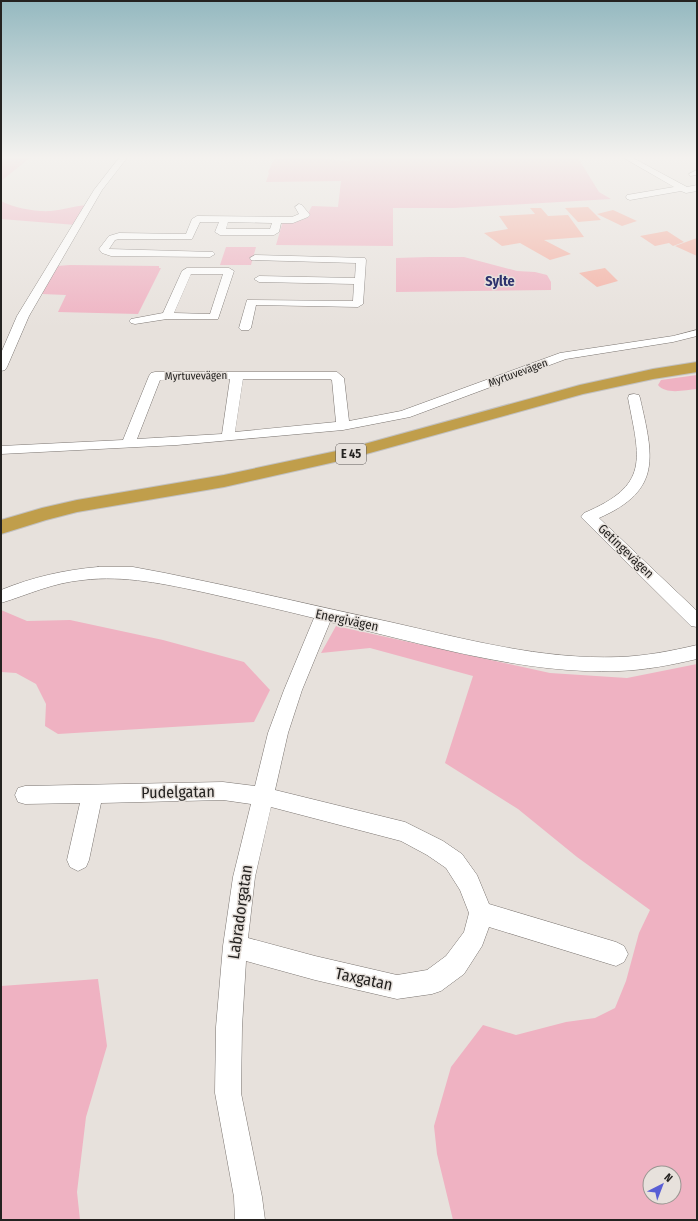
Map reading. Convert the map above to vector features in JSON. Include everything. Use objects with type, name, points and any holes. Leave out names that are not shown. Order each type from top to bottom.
[{"type":"highway","name":"E 45","points":[[1,517],[77,498],[221,473],[344,448],[574,384],[647,369],[697,361]]},
{"type":"highway","name":"E 45","points":[[1,527],[31,517],[77,506],[271,472],[348,454],[580,390],[653,374],[697,367]]},
{"type":"street","points":[[1,367],[23,316],[83,215]]},
{"type":"street","points":[[210,254],[111,253],[105,251],[104,249],[110,239],[116,236],[188,237],[197,219],[293,220],[303,217],[304,215]]},
{"type":"street","points":[[225,219],[220,232],[274,232],[276,220]]},
{"type":"street","points":[[251,302],[358,304],[361,260],[255,258]]},
{"type":"street","points":[[135,321],[167,316],[214,317],[229,271],[187,271],[167,316]]},
{"type":"street","points":[[245,328],[251,302],[260,275],[359,281]]},
{"type":"street","name":"Myrtuvevägen","points":[[1,450],[128,444],[228,437],[343,426],[405,414],[564,356],[673,339],[697,333]]},
{"type":"street","name":"Myrtuvevägen","points":[[228,437],[237,375]]},
{"type":"street","name":"Myrtuvevägen","points":[[128,444],[155,376],[336,376],[338,378],[343,426]]},
{"type":"street","name":"Getingevägen","points":[[634,398],[642,450],[643,467],[640,477],[625,497],[614,505],[589,516],[697,621]]},
{"type":"street","name":"Energivägen","points":[[1,597],[44,581],[68,575],[113,572],[133,573],[324,614],[490,652],[554,663],[601,665],[644,663],[697,652]]},
{"type":"street","name":"Labradorgatan","points":[[250,1220],[248,1197],[228,1093],[229,1027],[235,946],[244,877],[278,733],[293,690],[324,614]]},
{"type":"street","name":"Pudelgatan","points":[[25,795],[223,791],[263,796]]},
{"type":"street","points":[[78,860],[92,794]]},
{"type":"street","points":[[263,796],[405,832],[435,848],[454,861],[469,883],[481,913],[616,954]]},
{"type":"street","name":"Taxgatan","points":[[235,946],[315,968],[397,987],[432,982],[455,965],[474,938],[481,913]]},
{"type":"shaded area","points":[[1,215],[81,215],[76,225],[1,219]]},
{"type":"shaded area","points":[[307,215],[393,215],[393,246],[276,245],[283,221],[305,219]]},
{"type":"shaded area","points":[[226,247],[256,247],[251,265],[220,265]]},
{"type":"shaded area","points":[[464,257],[517,271],[535,272],[547,275],[551,282],[551,290],[396,292],[396,258]]},
{"type":"shaded area","points":[[57,266],[159,266],[159,268],[161,268],[138,314],[58,312],[66,295],[42,294]]},
{"type":"shaded area","points":[[697,375],[697,389],[671,391],[661,388],[658,385],[661,380]]},
{"type":"shaded area","points":[[1,610],[27,621],[70,620],[163,640],[244,662],[270,690],[254,722],[58,734],[45,726],[46,704],[36,684],[16,673],[1,672]]},
{"type":"shaded area","points":[[336,626],[550,673],[627,678],[697,664],[697,1220],[453,1220],[437,1154],[434,1126],[451,1067],[483,1025],[516,1035],[566,1022],[595,1018],[615,1008],[626,981],[639,933],[650,910],[577,857],[518,809],[445,763],[473,676],[370,648],[321,653]]},
{"type":"shaded area","points":[[98,979],[107,1046],[86,1117],[77,1192],[80,1220],[1,1220],[1,986]]},
{"type":"building","points":[[568,215],[584,237],[544,240],[571,254],[550,260],[520,243],[502,246],[484,233],[508,229],[499,216]]},
{"type":"building","points":[[571,215],[596,215],[601,220],[578,222]]},
{"type":"building","points":[[599,215],[624,215],[637,221],[622,226]]},
{"type":"building","points":[[667,231],[684,242],[673,246],[669,243],[655,246],[640,236]]},
{"type":"building","points":[[697,238],[697,256],[675,246]]},
{"type":"building","points":[[605,268],[618,281],[597,287],[579,273]]},
{"type":"district","name":"Sylte","points":[[500,281]]}]
